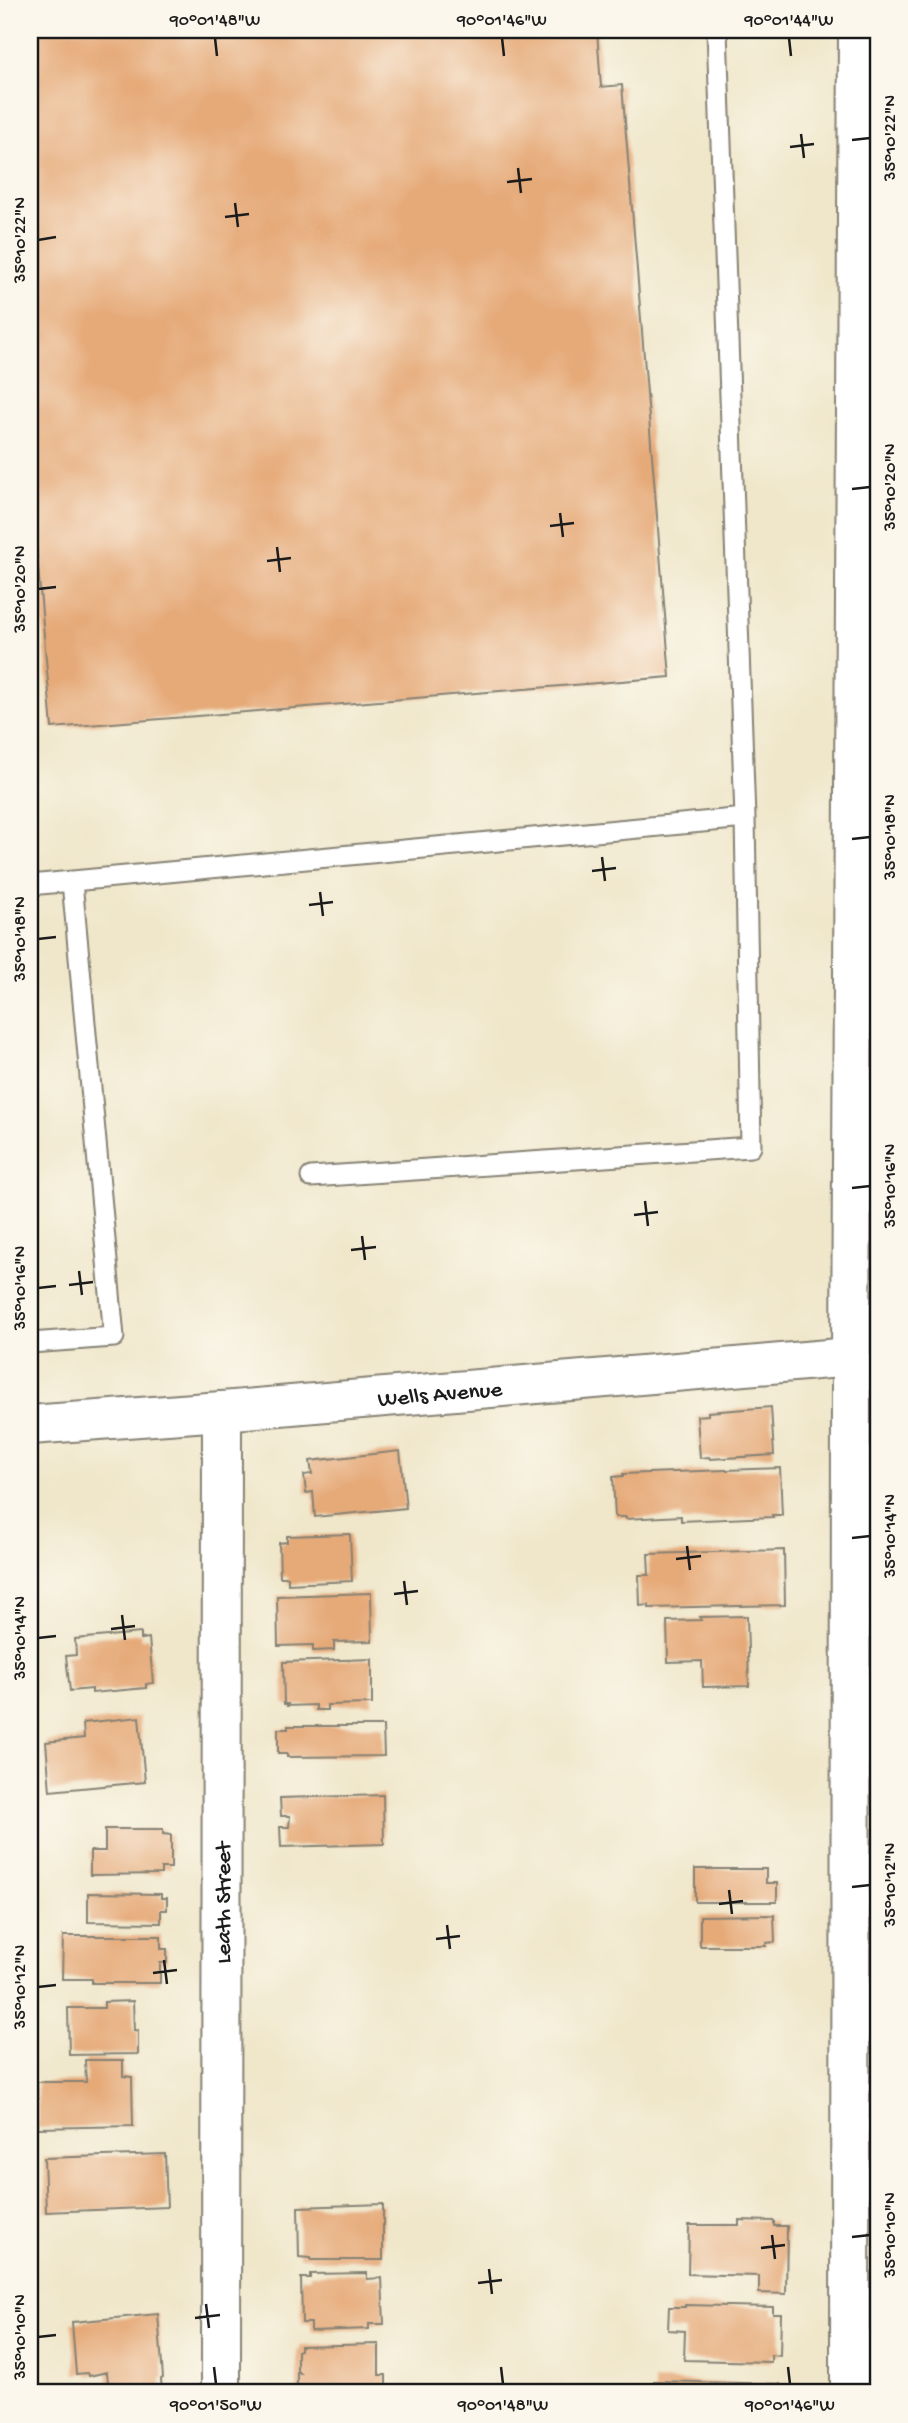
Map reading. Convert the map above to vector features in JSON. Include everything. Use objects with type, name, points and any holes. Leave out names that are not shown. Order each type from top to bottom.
[{"type":"street","points":[[850,2393],[850,1357],[865,1090],[858,30]]},
{"type":"street","name":"Wells Avenue","points":[[30,1425],[850,1357]]},
{"type":"street","name":"Leath Street","points":[[221,2393],[222,1411]]},
{"type":"lane","points":[[311,1177],[751,1147],[745,818],[716,30]]},
{"type":"lane","points":[[30,886],[745,818]]},
{"type":"lane","points":[[30,1343],[114,1337],[72,881]]},
{"type":"building","points":[[30,30],[597,30],[601,87],[622,85],[670,677],[52,728],[30,475]]},
{"type":"building","points":[[32,1088],[36,1143],[30,1143]]},
{"type":"building","points":[[771,1407],[774,1455],[700,1458],[697,1416],[708,1415],[708,1412]]},
{"type":"building","points":[[400,1451],[406,1508],[315,1517],[313,1492],[306,1493],[304,1475],[312,1474],[310,1461]]},
{"type":"building","points":[[780,1468],[782,1515],[681,1521],[681,1516],[626,1519],[615,1517],[613,1477],[623,1474]]},
{"type":"building","points":[[350,1534],[352,1581],[288,1584],[288,1577],[280,1577],[279,1543],[287,1542],[287,1536]]},
{"type":"building","points":[[784,1550],[785,1605],[640,1606],[639,1575],[649,1575],[648,1554]]},
{"type":"building","points":[[371,1593],[372,1641],[334,1642],[334,1650],[313,1651],[313,1645],[278,1646],[277,1596]]},
{"type":"building","points":[[747,1616],[749,1686],[703,1687],[702,1661],[668,1662],[667,1621]]},
{"type":"building","points":[[141,1633],[141,1639],[149,1638],[153,1683],[146,1684],[146,1688],[92,1693],[92,1689],[70,1691],[66,1656],[76,1655],[75,1639]]},
{"type":"building","points":[[372,1659],[372,1704],[327,1705],[327,1710],[316,1710],[316,1705],[284,1704],[283,1662]]},
{"type":"building","points":[[139,1717],[145,1782],[50,1791],[46,1742],[84,1738],[83,1723]]},
{"type":"building","points":[[288,1726],[383,1726],[384,1756],[287,1757],[287,1754],[278,1754],[278,1729],[288,1729]]},
{"type":"building","points":[[383,1795],[384,1844],[281,1847],[280,1827],[289,1827],[290,1816],[281,1816],[280,1798]]},
{"type":"building","points":[[105,1829],[163,1829],[163,1834],[171,1835],[171,1868],[161,1868],[161,1874],[90,1875],[90,1851],[105,1851]]},
{"type":"building","points":[[695,1869],[766,1869],[766,1883],[777,1883],[777,1902],[695,1902]]},
{"type":"building","points":[[88,1893],[161,1894],[161,1898],[167,1898],[167,1910],[161,1910],[161,1923],[88,1922]]},
{"type":"building","points":[[774,1915],[775,1942],[766,1943],[766,1946],[700,1946],[700,1916]]},
{"type":"building","points":[[63,1936],[161,1936],[161,1949],[167,1949],[167,1963],[160,1963],[160,1983],[92,1983],[92,1979],[62,1979]]},
{"type":"building","points":[[133,2001],[134,2031],[138,2030],[138,2054],[69,2055],[68,2008],[104,2008],[104,2002]]},
{"type":"building","points":[[85,2060],[123,2060],[123,2076],[132,2077],[133,2126],[38,2128],[37,2082],[86,2082]]},
{"type":"building","points":[[165,2154],[167,2207],[46,2212],[44,2158]]},
{"type":"building","points":[[383,2204],[383,2260],[311,2260],[299,2257],[298,2207]]},
{"type":"building","points":[[739,2220],[774,2221],[774,2226],[787,2226],[786,2294],[759,2293],[759,2276],[688,2274],[689,2225],[739,2225]]},
{"type":"building","points":[[367,2273],[367,2279],[382,2278],[384,2324],[369,2324],[369,2329],[311,2331],[311,2323],[302,2323],[301,2278],[310,2278],[310,2274]]},
{"type":"building","points":[[669,2307],[773,2307],[773,2314],[781,2314],[780,2356],[771,2355],[771,2362],[684,2360],[685,2331],[668,2330]]},
{"type":"building","points":[[158,2314],[162,2393],[109,2393],[107,2372],[89,2376],[88,2373],[76,2374],[72,2322]]},
{"type":"building","points":[[379,2344],[379,2375],[386,2375],[386,2393],[297,2393],[297,2373],[300,2373],[297,2371],[297,2351],[300,2346]]},
{"type":"building","points":[[654,2381],[780,2384],[780,2393],[654,2393]]}]
